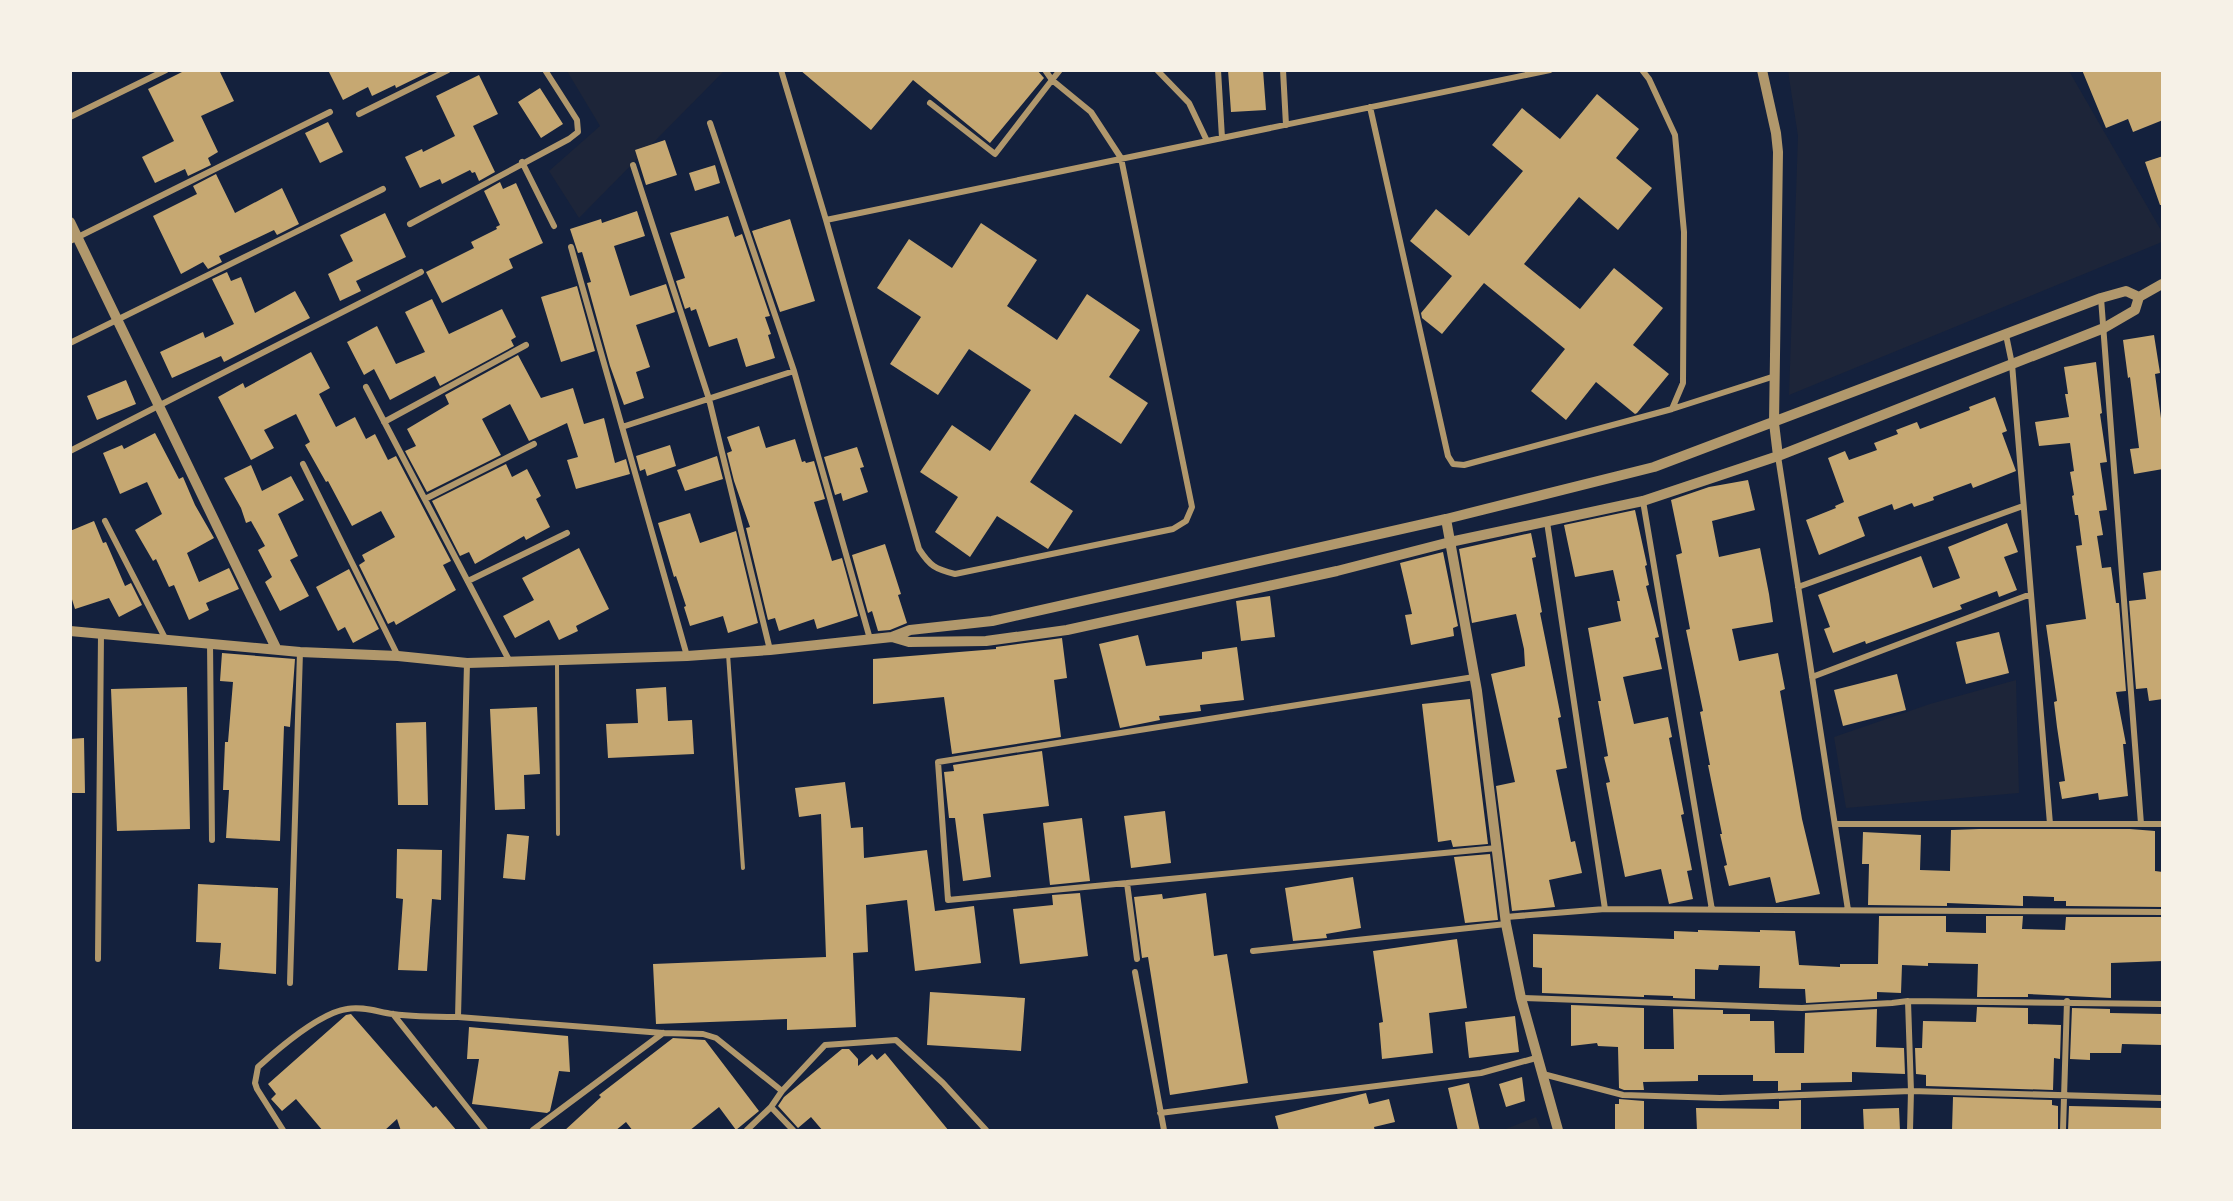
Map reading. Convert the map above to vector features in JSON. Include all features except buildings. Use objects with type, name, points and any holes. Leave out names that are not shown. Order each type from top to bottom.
[{"type":"street","points":[[70,117],[166,70]]},
{"type":"street","points":[[359,114],[448,70]]},
{"type":"street","points":[[410,224],[522,162],[569,139],[578,132],[577,120],[545,70]]},
{"type":"street","points":[[781,70],[919,549],[928,564],[939,570],[955,574],[1173,529],[1185,521],[1192,507],[1121,158],[1091,112],[1052,80],[1045,70]]},
{"type":"street","points":[[930,103],[995,154],[1060,70]]},
{"type":"street","points":[[1156,70],[1190,104],[1207,141]]},
{"type":"street","points":[[1218,70],[1222,138]]},
{"type":"street","points":[[1283,70],[1286,124]]},
{"type":"street","points":[[826,220],[1550,70]]},
{"type":"street","points":[[1642,70],[1649,79],[1675,135],[1684,232],[1683,383],[1671,409]]},
{"type":"street","points":[[1762,70],[1778,152],[1774,423],[1848,910]]},
{"type":"street","points":[[1370,107],[1448,456],[1453,464],[1464,465],[1671,409],[1774,376]]},
{"type":"street","points":[[74,239],[330,112]]},
{"type":"street","points":[[710,123],[794,371],[870,640]]},
{"type":"street","points":[[522,162],[554,226]]},
{"type":"street","points":[[633,165],[709,399],[770,650]]},
{"type":"street","points":[[70,342],[383,189]]},
{"type":"street","points":[[70,222],[74,239],[117,320],[276,648]]},
{"type":"street","points":[[571,247],[687,656]]},
{"type":"street","points":[[70,451],[421,272]]},
{"type":"street","points":[[892,637],[909,642],[986,641],[1067,630],[1337,571],[1449,542],[1642,501],[1778,456],[2104,328],[2135,310],[2139,297],[2163,284]]},
{"type":"street","points":[[70,631],[276,648],[300,652],[398,656],[467,663],[511,663],[687,656],[770,650],[870,640],[892,637],[910,630],[992,621],[1446,519],[1654,467],[2102,298],[2126,291],[2139,297]]},
{"type":"street","points":[[2102,298],[2141,824]]},
{"type":"street","points":[[2006,334],[2012,364],[2050,824]]},
{"type":"street","points":[[384,422],[526,345]]},
{"type":"street","points":[[622,426],[794,371]]},
{"type":"street","points":[[366,387],[511,663]]},
{"type":"street","points":[[425,500],[534,444]]},
{"type":"street","points":[[303,464],[398,656]]},
{"type":"street","points":[[1642,501],[1712,910]]},
{"type":"street","points":[[1798,587],[2023,506]]},
{"type":"street","points":[[1446,519],[1474,677],[1506,921],[1521,998],[1558,1131]]},
{"type":"street","points":[[105,521],[165,638]]},
{"type":"street","points":[[1547,522],[1605,909]]},
{"type":"street","points":[[468,581],[567,533]]},
{"type":"street","points":[[1812,677],[2031,594]]},
{"type":"street","points":[[98,959],[101,634]]},
{"type":"street","points":[[210,642],[212,840]]},
{"type":"street","points":[[290,983],[300,652]]},
{"type":"street","points":[[458,1017],[467,663]]},
{"type":"street","points":[[1474,677],[938,762],[948,900],[1497,848]]},
{"type":"street","points":[[1835,824],[2163,824]]},
{"type":"street","points":[[1127,883],[1137,959]]},
{"type":"street","points":[[1253,951],[1605,909],[2163,912]]},
{"type":"street","points":[[1135,972],[1164,1131]]},
{"type":"street","points":[[1521,998],[1802,1008],[1908,1001],[2067,1001],[2163,1004]]},
{"type":"street","points":[[1908,1001],[1910,1131]]},
{"type":"street","points":[[2063,1131],[2067,1001]]},
{"type":"street","points":[[283,1131],[257,1089],[255,1083],[258,1067],[292,1038],[331,1014],[347,1009],[663,1033],[703,1034],[716,1038],[782,1091]]},
{"type":"street","points":[[393,1014],[485,1131]]},
{"type":"street","points":[[533,1131],[663,1033]]},
{"type":"street","points":[[747,1131],[825,1045],[896,1040],[943,1083],[986,1131]]},
{"type":"street","points":[[1160,1113],[1481,1073],[1536,1058]]},
{"type":"street","points":[[1543,1074],[1623,1095],[1720,1098],[1911,1091],[2163,1098]]},
{"type":"street","points":[[771,1107],[794,1131]]},
{"type":"lane","points":[[728,653],[743,868]]},
{"type":"lane","points":[[557,662],[558,834]]},
{"type":"shaded area","points":[[567,71],[724,71],[579,218],[549,171],[600,126]]},
{"type":"shaded area","points":[[1788,71],[2069,71],[2162,232],[2162,242],[1789,395],[1798,136]]},
{"type":"shaded area","points":[[2016,680],[2019,793],[1846,808],[1834,737],[1930,704]]},
{"type":"shaded area","points":[[1536,1117],[1541,1130],[1503,1130]]}]
